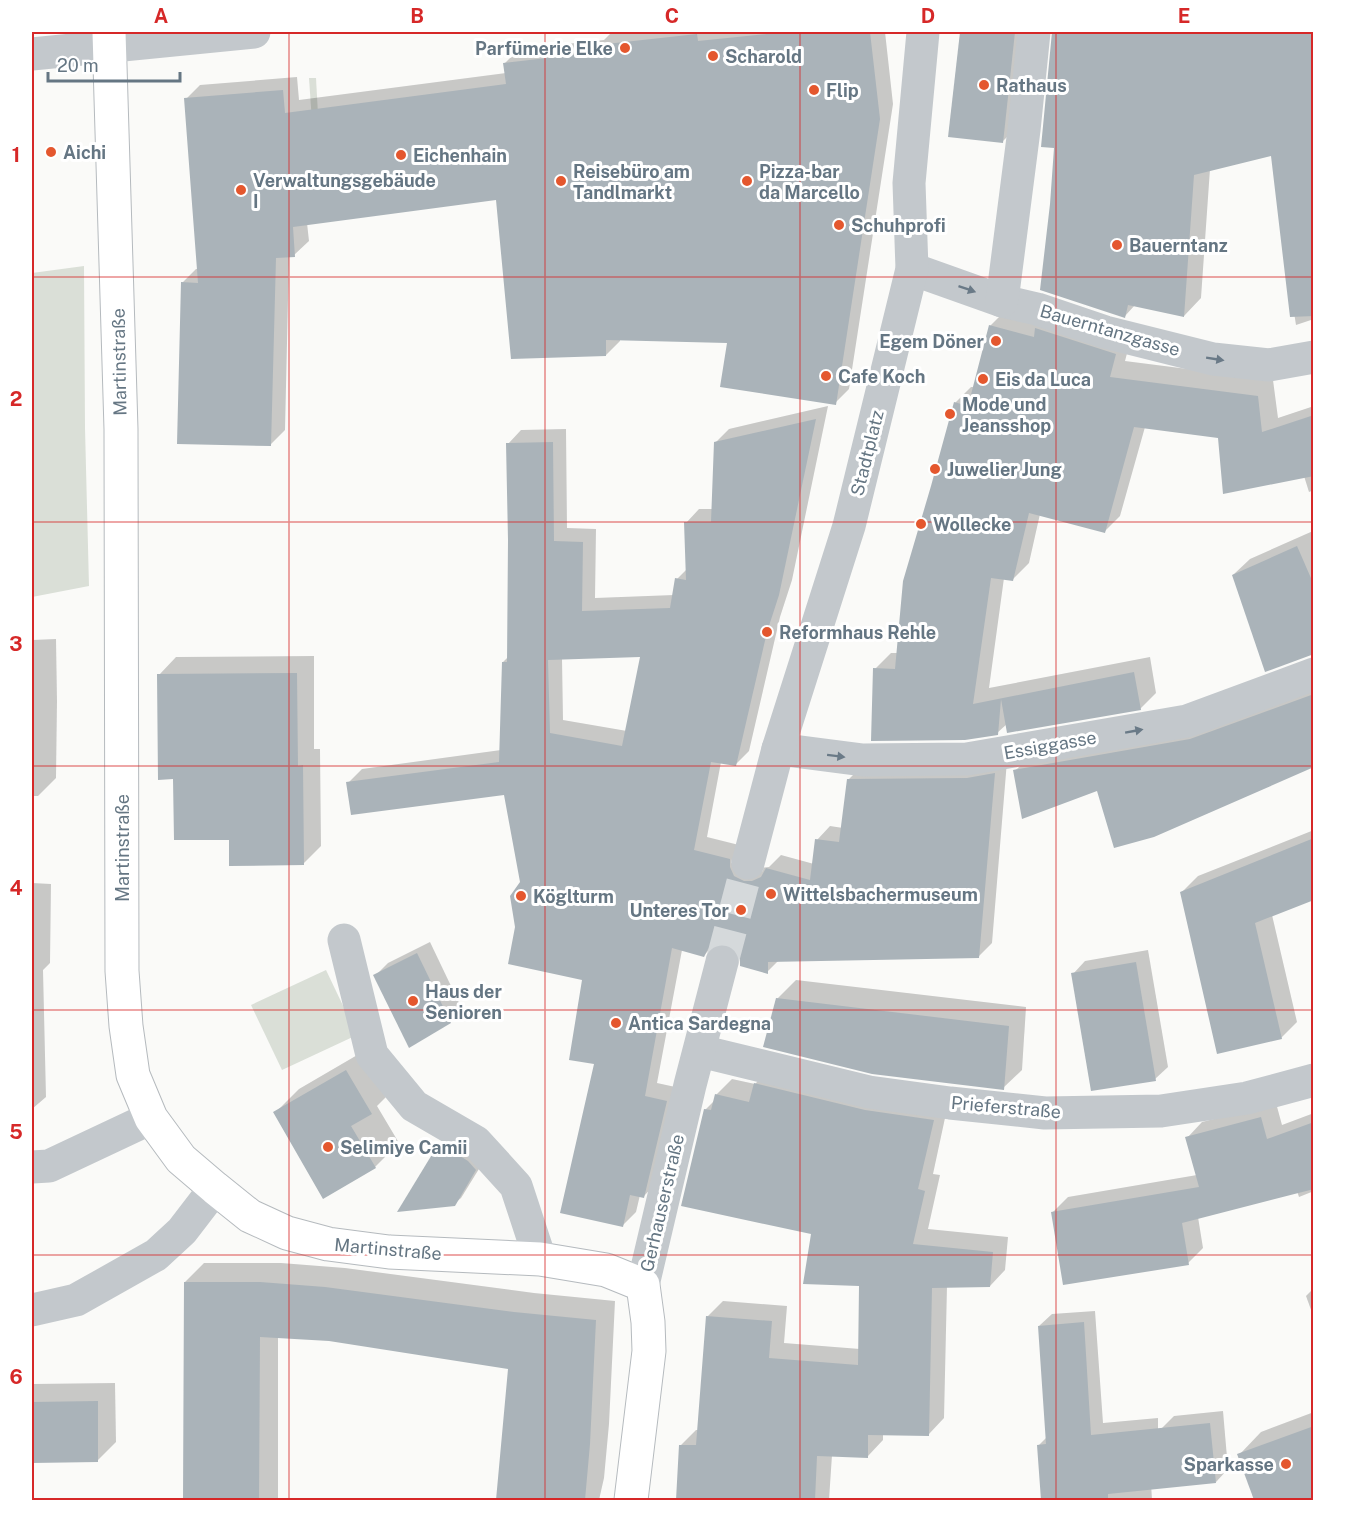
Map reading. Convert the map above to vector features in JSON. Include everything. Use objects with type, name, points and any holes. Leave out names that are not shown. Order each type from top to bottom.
[{"type":"main road","name":"Martinstraße","points":[[109,39],[121,429],[122,971],[126,1026],[133,1075],[151,1118],[181,1159],[215,1188],[250,1216],[287,1233],[328,1244],[389,1252],[540,1259],[606,1270],[643,1285]]},
{"type":"main road","name":"Gerhauserstraße","points":[[631,1500],[649,1351],[643,1285]]},
{"type":"street","points":[[32,54],[109,39],[254,32]]},
{"type":"street","name":"Stadtplatz","points":[[748,863],[778,749],[849,526],[912,269],[909,183],[923,32]]},
{"type":"street","points":[[1002,301],[1024,130],[1029,33]]},
{"type":"street","name":"Bauerntanzgasse","points":[[912,269],[1002,301],[1037,309],[1105,332],[1213,359],[1269,365],[1314,357]]},
{"type":"street","name":"Essiggasse","points":[[778,749],[863,760],[967,759],[1187,721],[1314,674]]},
{"type":"street","points":[[344,940],[372,1055],[414,1106],[476,1142],[516,1186],[540,1259]]},
{"type":"street","points":[[700,1051],[722,962]]},
{"type":"street","name":"Prieferstraße","points":[[700,1051],[869,1092],[1045,1113],[1161,1111],[1248,1098],[1314,1080]]},
{"type":"street","name":"Gerhauserstraße","points":[[643,1285],[700,1051]]},
{"type":"street","points":[[32,1167],[48,1166],[151,1118]]},
{"type":"street","points":[[32,1310],[76,1300],[156,1255],[182,1231],[215,1188]]},
{"type":"shaded area","points":[[309,78],[316,78],[320,151],[314,151]]},
{"type":"shaded area","points":[[84,266],[89,586],[32,597],[32,273]]},
{"type":"shaded area","points":[[326,970],[357,1035],[282,1070],[251,1005]]},
{"type":"building","points":[[786,32],[870,32],[880,119],[836,405],[720,387],[727,343],[606,340],[606,356],[511,359],[496,200],[293,227],[295,257],[276,258],[271,446],[177,444],[181,282],[198,283],[184,98],[283,90],[285,113],[506,84],[503,63],[598,52],[597,45],[697,34],[698,41]]},
{"type":"building","name":"Rathaus","points":[[960,32],[1015,32],[1003,143],[948,137]]},
{"type":"building","points":[[1052,32],[1314,32],[1314,316],[1290,317],[1271,156],[1194,175],[1184,317],[1128,305],[1125,318],[1040,290],[1054,148],[1041,147]]},
{"type":"building","points":[[989,325],[1034,337],[1035,328],[1116,354],[1110,377],[1258,396],[1262,432],[1314,415],[1314,476],[1223,494],[1218,438],[1134,427],[1105,533],[1029,513],[1013,581],[991,578],[973,704],[1134,672],[1141,710],[1007,733],[1001,699],[998,735],[965,740],[871,741],[873,668],[895,669],[903,581],[954,402],[968,406]]},
{"type":"building","points":[[816,419],[779,595],[767,632],[736,766],[711,762],[694,850],[730,859],[730,867],[734,876],[744,881],[752,881],[761,877],[766,868],[810,880],[815,839],[839,842],[847,779],[967,778],[995,773],[979,958],[768,962],[768,974],[740,966],[740,956],[735,948],[727,944],[716,944],[708,949],[704,957],[672,948],[645,1096],[667,1101],[644,1198],[630,1195],[623,1227],[560,1213],[594,1064],[569,1060],[582,980],[508,964],[515,927],[510,896],[520,882],[504,795],[351,815],[346,782],[499,762],[502,662],[507,662],[506,443],[553,442],[554,541],[583,542],[582,611],[670,608],[675,578],[686,580],[684,522],[711,522],[714,442]],"holes":[[[640,657],[622,746],[550,733],[548,660]]]},
{"type":"building","points":[[1297,546],[1314,585],[1314,654],[1265,672],[1232,575]]},
{"type":"building","points":[[297,673],[298,766],[303,765],[304,865],[229,866],[229,840],[174,840],[173,779],[158,780],[157,674]]},
{"type":"building","points":[[1314,694],[1314,767],[1154,837],[1114,848],[1097,791],[1022,819],[1013,770],[1190,739]]},
{"type":"building","points":[[1314,838],[1314,900],[1255,923],[1282,1039],[1217,1054],[1180,892]]},
{"type":"building","name":"Haus der Senioren","points":[[417,953],[451,1023],[409,1048],[373,975]]},
{"type":"building","points":[[1136,962],[1156,1081],[1091,1091],[1071,973]]},
{"type":"building","points":[[776,998],[1009,1026],[1004,1090],[872,1074],[763,1047]]},
{"type":"building","name":"Selimiye Camii","points":[[346,1070],[372,1114],[351,1126],[376,1168],[323,1199],[273,1112]]},
{"type":"building","points":[[754,1083],[865,1110],[934,1120],[918,1189],[925,1191],[913,1244],[993,1252],[990,1287],[932,1288],[929,1436],[868,1435],[868,1458],[817,1456],[815,1500],[676,1500],[679,1445],[696,1445],[706,1316],[772,1321],[769,1358],[858,1365],[859,1286],[803,1284],[811,1234],[681,1206],[704,1109],[711,1110],[715,1094],[749,1102]]},
{"type":"building","points":[[1261,1117],[1267,1139],[1314,1122],[1314,1189],[1182,1223],[1189,1265],[1063,1285],[1051,1212],[1199,1187],[1185,1137]]},
{"type":"building","points":[[439,1143],[468,1161],[476,1170],[455,1206],[397,1212]]},
{"type":"building","points":[[184,1282],[260,1282],[325,1287],[514,1312],[596,1320],[585,1500],[496,1500],[508,1369],[329,1341],[260,1337],[259,1500],[183,1500]]},
{"type":"building","points":[[1084,1322],[1091,1435],[1210,1423],[1216,1483],[1108,1494],[1108,1500],[1041,1500],[1037,1445],[1046,1444],[1038,1326]]},
{"type":"building","points":[[98,1401],[98,1462],[32,1463],[32,1402]]},
{"type":"building","name":"Sparkasse","points":[[1314,1426],[1314,1500],[1254,1500],[1237,1454]]},
{"type":"tunnel","points":[[722,962],[748,863]]},
{"type":"place","name":"Parfümerie Elke","points":[[625,48]]},
{"type":"place","name":"Scharold","points":[[713,56]]},
{"type":"place","name":"Rathaus","points":[[984,85]]},
{"type":"place","name":"Flip","points":[[814,90]]},
{"type":"place","name":"Aichi","points":[[51,152]]},
{"type":"place","name":"Eichenhain","points":[[401,155]]},
{"type":"place","name":"Reisebüro am Tandlmarkt","points":[[561,181]]},
{"type":"place","name":"Pizza-bar da Marcello","points":[[747,181]]},
{"type":"place","name":"Verwaltungsgebäude I","points":[[241,190]]},
{"type":"place","name":"Schuhprofi","points":[[839,225]]},
{"type":"place","name":"Bauerntanz","points":[[1117,245]]},
{"type":"place","name":"Egem Döner","points":[[996,341]]},
{"type":"place","name":"Cafe Koch","points":[[826,376]]},
{"type":"place","name":"Eis da Luca","points":[[983,379]]},
{"type":"place","name":"Mode und Jeansshop","points":[[950,414]]},
{"type":"place","name":"Juwelier Jung","points":[[935,469]]},
{"type":"place","name":"Wollecke","points":[[921,524]]},
{"type":"place","name":"Reformhaus Rehle","points":[[767,632]]},
{"type":"place","name":"Wittelsbachermuseum","points":[[771,894]]},
{"type":"place","name":"Köglturm","points":[[521,896]]},
{"type":"place","name":"Unteres Tor","points":[[741,910]]},
{"type":"place","name":"Haus der Senioren","points":[[413,1001]]},
{"type":"place","name":"Antica Sardegna","points":[[616,1023]]},
{"type":"place","name":"Selimiye Camii","points":[[328,1147]]},
{"type":"place","name":"Sparkasse","points":[[1286,1464]]}]
